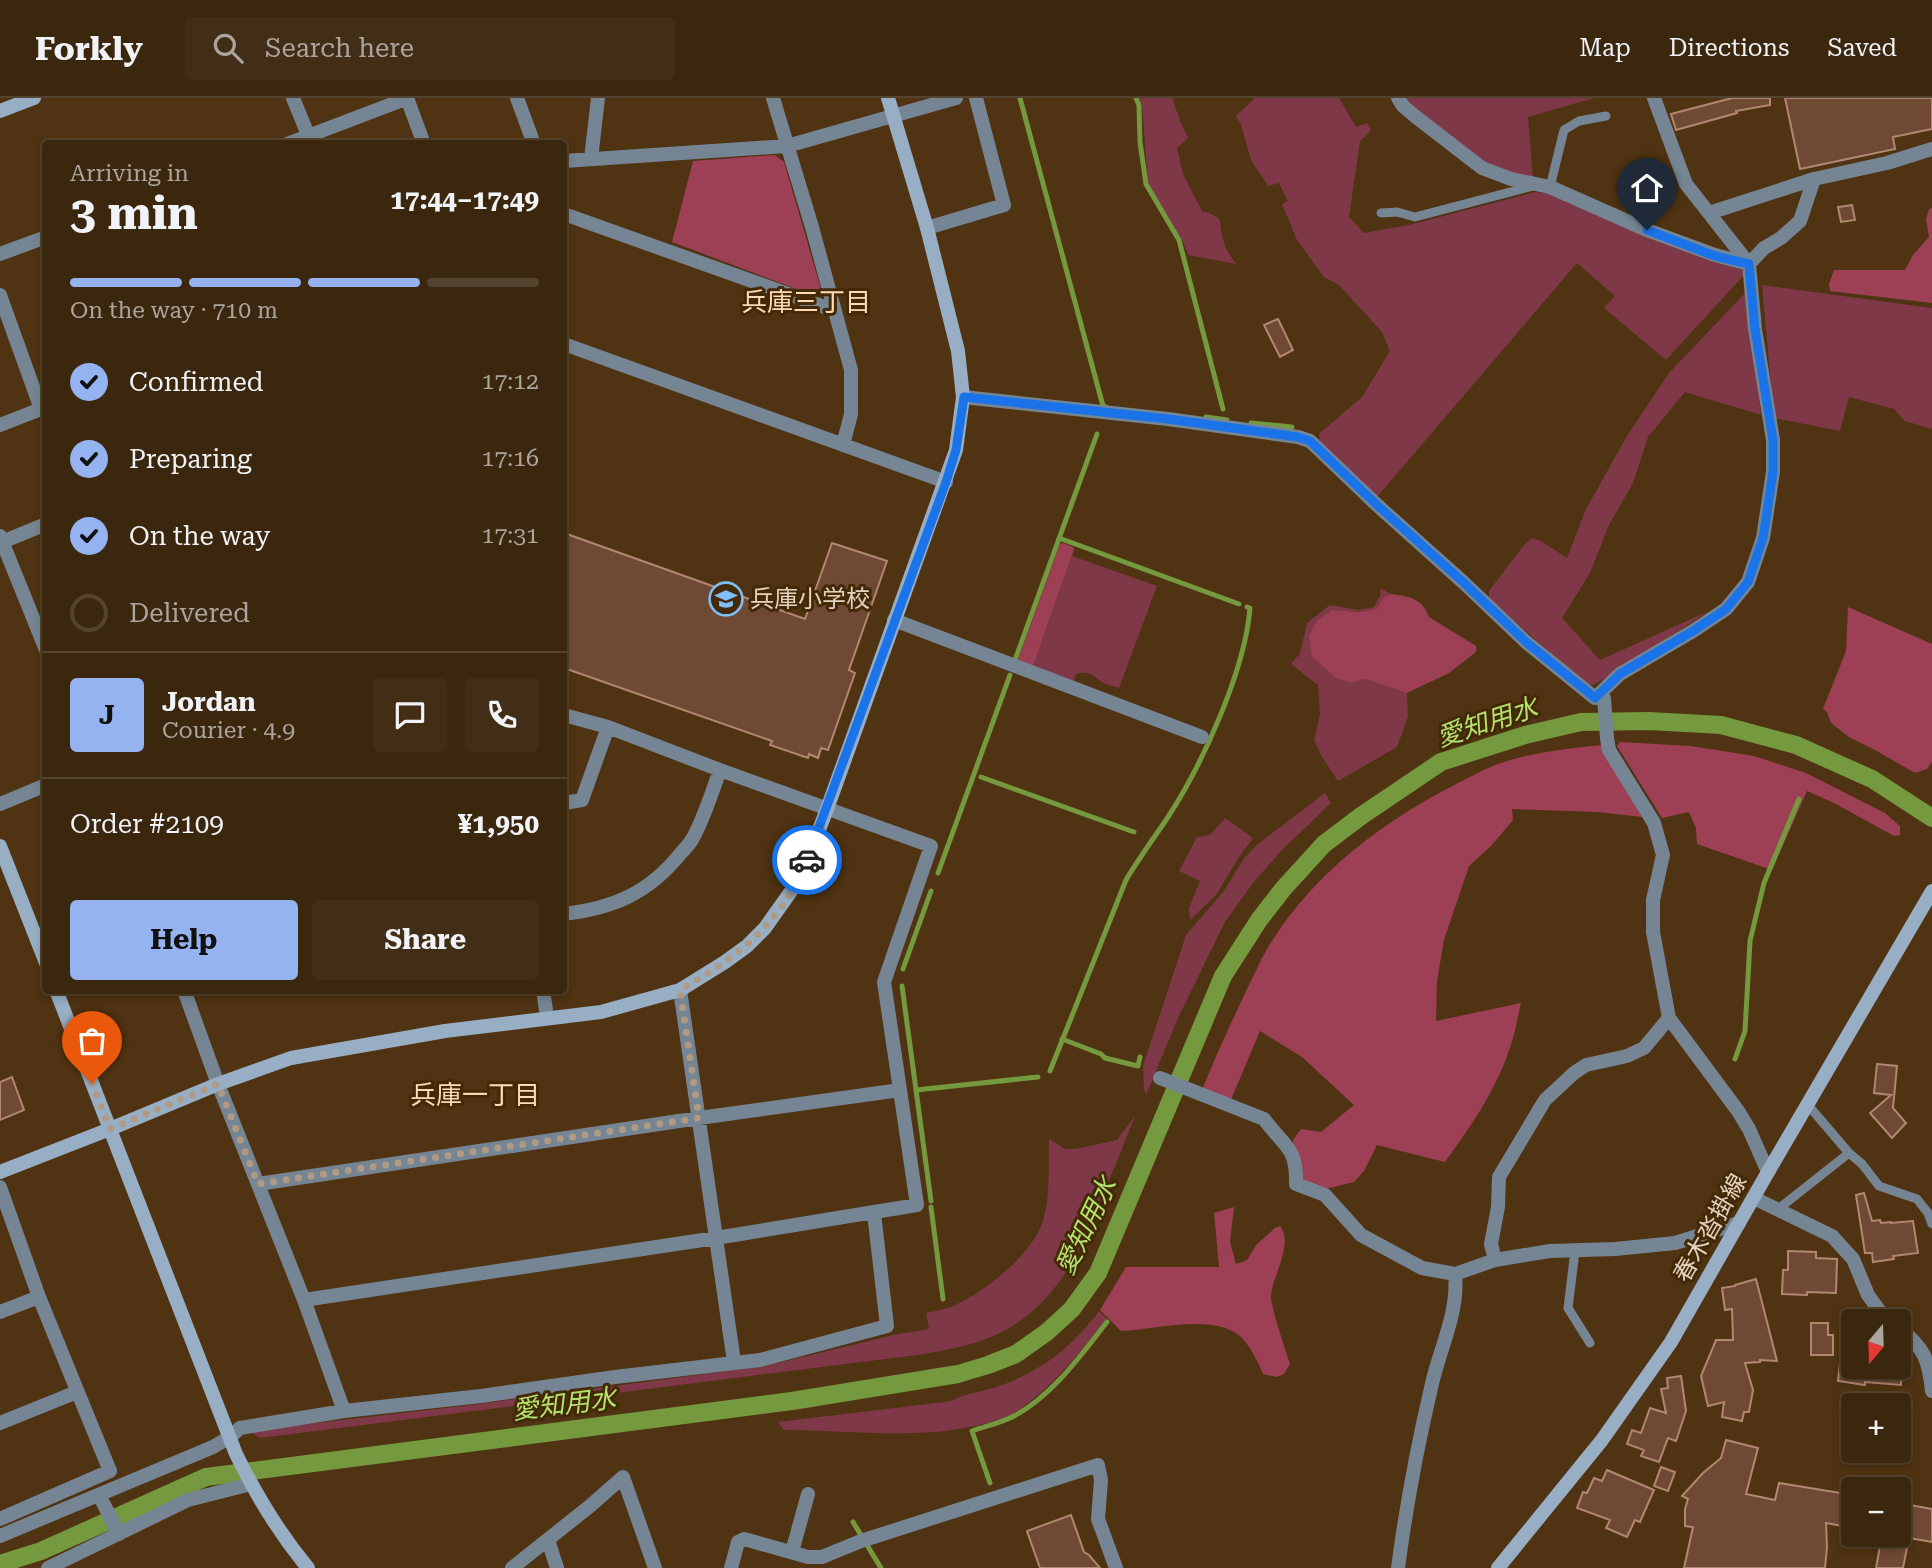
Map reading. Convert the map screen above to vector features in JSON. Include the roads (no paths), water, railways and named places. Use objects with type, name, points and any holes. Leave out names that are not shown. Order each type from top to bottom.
[{"type":"street","points":[[0,111],[34,98]]},
{"type":"street","points":[[293,98],[310,139],[407,98],[423,140]]},
{"type":"street","points":[[517,98],[533,140]]},
{"type":"street","points":[[591,159],[598,98]]},
{"type":"street","points":[[773,98],[851,370],[852,414],[843,445]]},
{"type":"street","points":[[0,1172],[218,1084],[291,1058],[445,1031],[601,1012],[680,990],[747,946],[765,928],[794,887],[806,864],[827,809],[946,482],[956,450],[964,397],[958,351],[927,228],[888,98]]},
{"type":"street","points":[[567,161],[787,146],[956,98]]},
{"type":"street","points":[[927,228],[1004,205],[976,98]]},
{"type":"street","points":[[1398,98],[1416,117],[1482,168],[1511,180],[1544,186],[1715,256],[1749,264]]},
{"type":"street","points":[[964,397],[1168,419],[1298,437],[1310,441],[1526,642],[1595,698],[1620,674],[1726,609],[1748,582],[1763,538],[1773,472],[1773,440],[1755,329],[1749,264],[1686,184],[1654,98]]},
{"type":"street","points":[[1709,213],[1814,180],[1887,163],[1932,149]]},
{"type":"street","points":[[1749,264],[1764,248],[1781,238],[1800,221],[1814,180]]},
{"type":"street","points":[[567,215],[834,310]]},
{"type":"street","points":[[0,254],[42,238]]},
{"type":"street","points":[[0,295],[42,405]]},
{"type":"street","points":[[567,345],[946,482]]},
{"type":"street","points":[[0,425],[42,408]]},
{"type":"street","points":[[42,525],[1,539],[42,640]]},
{"type":"street","points":[[894,620],[1202,737]]},
{"type":"street","points":[[1604,698],[1609,750],[1654,823],[1663,855],[1653,900],[1653,932],[1669,1018],[1738,1111],[1768,1172]]},
{"type":"street","points":[[304,1300],[917,1205],[884,982],[931,846],[608,727],[567,716]]},
{"type":"street","points":[[567,802],[582,800],[608,727]]},
{"type":"street","points":[[567,913],[621,900],[654,882],[668,870],[693,839],[720,770]]},
{"type":"street","points":[[0,804],[42,787]]},
{"type":"street","points":[[0,846],[42,953]]},
{"type":"street","name":"春木沓掛線","points":[[1498,1568],[1602,1440],[1671,1342],[1932,891]]},
{"type":"street","points":[[680,990],[734,1362]]},
{"type":"street","points":[[58,994],[236,1454],[276,1527],[308,1568]]},
{"type":"street","points":[[185,994],[344,1411]]},
{"type":"street","points":[[544,994],[547,1017]]},
{"type":"street","points":[[1495,1260],[1492,1244],[1498,1207],[1499,1177],[1545,1100],[1586,1065],[1627,1056],[1644,1048],[1669,1018]]},
{"type":"street","points":[[1160,1078],[1264,1119],[1293,1154],[1296,1184],[1325,1195],[1361,1235],[1422,1268],[1455,1274],[1495,1260],[1550,1251],[1615,1249],[1675,1243],[1740,1223]]},
{"type":"street","points":[[258,1184],[900,1090]]},
{"type":"street","points":[[0,1187],[39,1297],[110,1471],[0,1519]]},
{"type":"street","points":[[1754,1198],[1832,1236],[1853,1259],[1868,1295],[1878,1309]]},
{"type":"street","points":[[0,1536],[213,1447],[240,1428],[344,1411],[760,1360],[887,1325],[874,1213]]},
{"type":"street","points":[[1398,1568],[1415,1457],[1431,1385],[1457,1292],[1455,1274]]},
{"type":"street","points":[[0,1312],[39,1297]]},
{"type":"street","points":[[1911,1338],[1921,1347],[1926,1358],[1932,1391]]},
{"type":"street","points":[[0,1423],[77,1392]]},
{"type":"street","points":[[731,1568],[738,1542],[744,1539],[807,1557],[822,1557],[861,1541],[1097,1465],[1101,1480],[1098,1519],[1116,1568]]},
{"type":"street","points":[[512,1568],[623,1477],[655,1568]]},
{"type":"street","points":[[48,1568],[188,1500],[251,1485]]},
{"type":"street","points":[[792,1552],[808,1494]]},
{"type":"street","points":[[99,1495],[119,1534]]},
{"type":"street","points":[[548,1541],[557,1568]]},
{"type":"lane","points":[[1381,213],[1397,212],[1415,217],[1544,186],[1564,130],[1579,121],[1606,116]]},
{"type":"lane","points":[[1808,1105],[1879,1186],[1917,1199],[1928,1213],[1932,1224]]},
{"type":"lane","points":[[1777,1209],[1849,1153]]},
{"type":"lane","points":[[1575,1251],[1568,1308],[1590,1343]]},
{"type":"waterway","points":[[1020,98],[1103,406],[1106,407]]},
{"type":"waterway","points":[[1136,98],[1139,105],[1140,142],[1146,184],[1179,240],[1223,409]]},
{"type":"waterway","points":[[1206,417],[1227,420]]},
{"type":"waterway","points":[[1251,423],[1292,427]]},
{"type":"waterway","points":[[1015,660],[1097,434]]},
{"type":"waterway","points":[[1059,538],[1239,604]]},
{"type":"waterway","points":[[1050,1071],[1126,880],[1181,796],[1220,717],[1240,660],[1250,608],[1247,607]]},
{"type":"waterway","points":[[938,873],[1010,675]]},
{"type":"waterway","name":"愛知用水","points":[[0,1564],[41,1551],[206,1477],[792,1401],[958,1374],[1016,1354],[1047,1332],[1072,1309],[1098,1273],[1223,976],[1259,920],[1324,844],[1441,762],[1525,735],[1581,722],[1649,721],[1721,725],[1796,745],[1872,779],[1932,818]]},
{"type":"waterway","points":[[981,777],[1134,832]]},
{"type":"waterway","points":[[1735,1059],[1745,1031],[1750,941],[1764,883],[1799,799]]},
{"type":"waterway","points":[[903,969],[931,891]]},
{"type":"waterway","points":[[902,986],[931,1201]]},
{"type":"waterway","points":[[1062,1039],[1105,1058],[1138,1066],[1140,1057]]},
{"type":"waterway","points":[[916,1090],[1038,1077]]},
{"type":"waterway","points":[[931,1207],[943,1299]]},
{"type":"waterway","points":[[990,1483],[972,1431],[1009,1418],[1041,1398],[1065,1374],[1107,1322]]},
{"type":"waterway","points":[[853,1522],[881,1568]]},
{"type":"place","name":"兵庫小学校","points":[[726,599]]},
{"type":"district","name":"兵庫三丁目","points":[[806,302]]},
{"type":"district","name":"兵庫一丁目","points":[[475,1095]]}]
